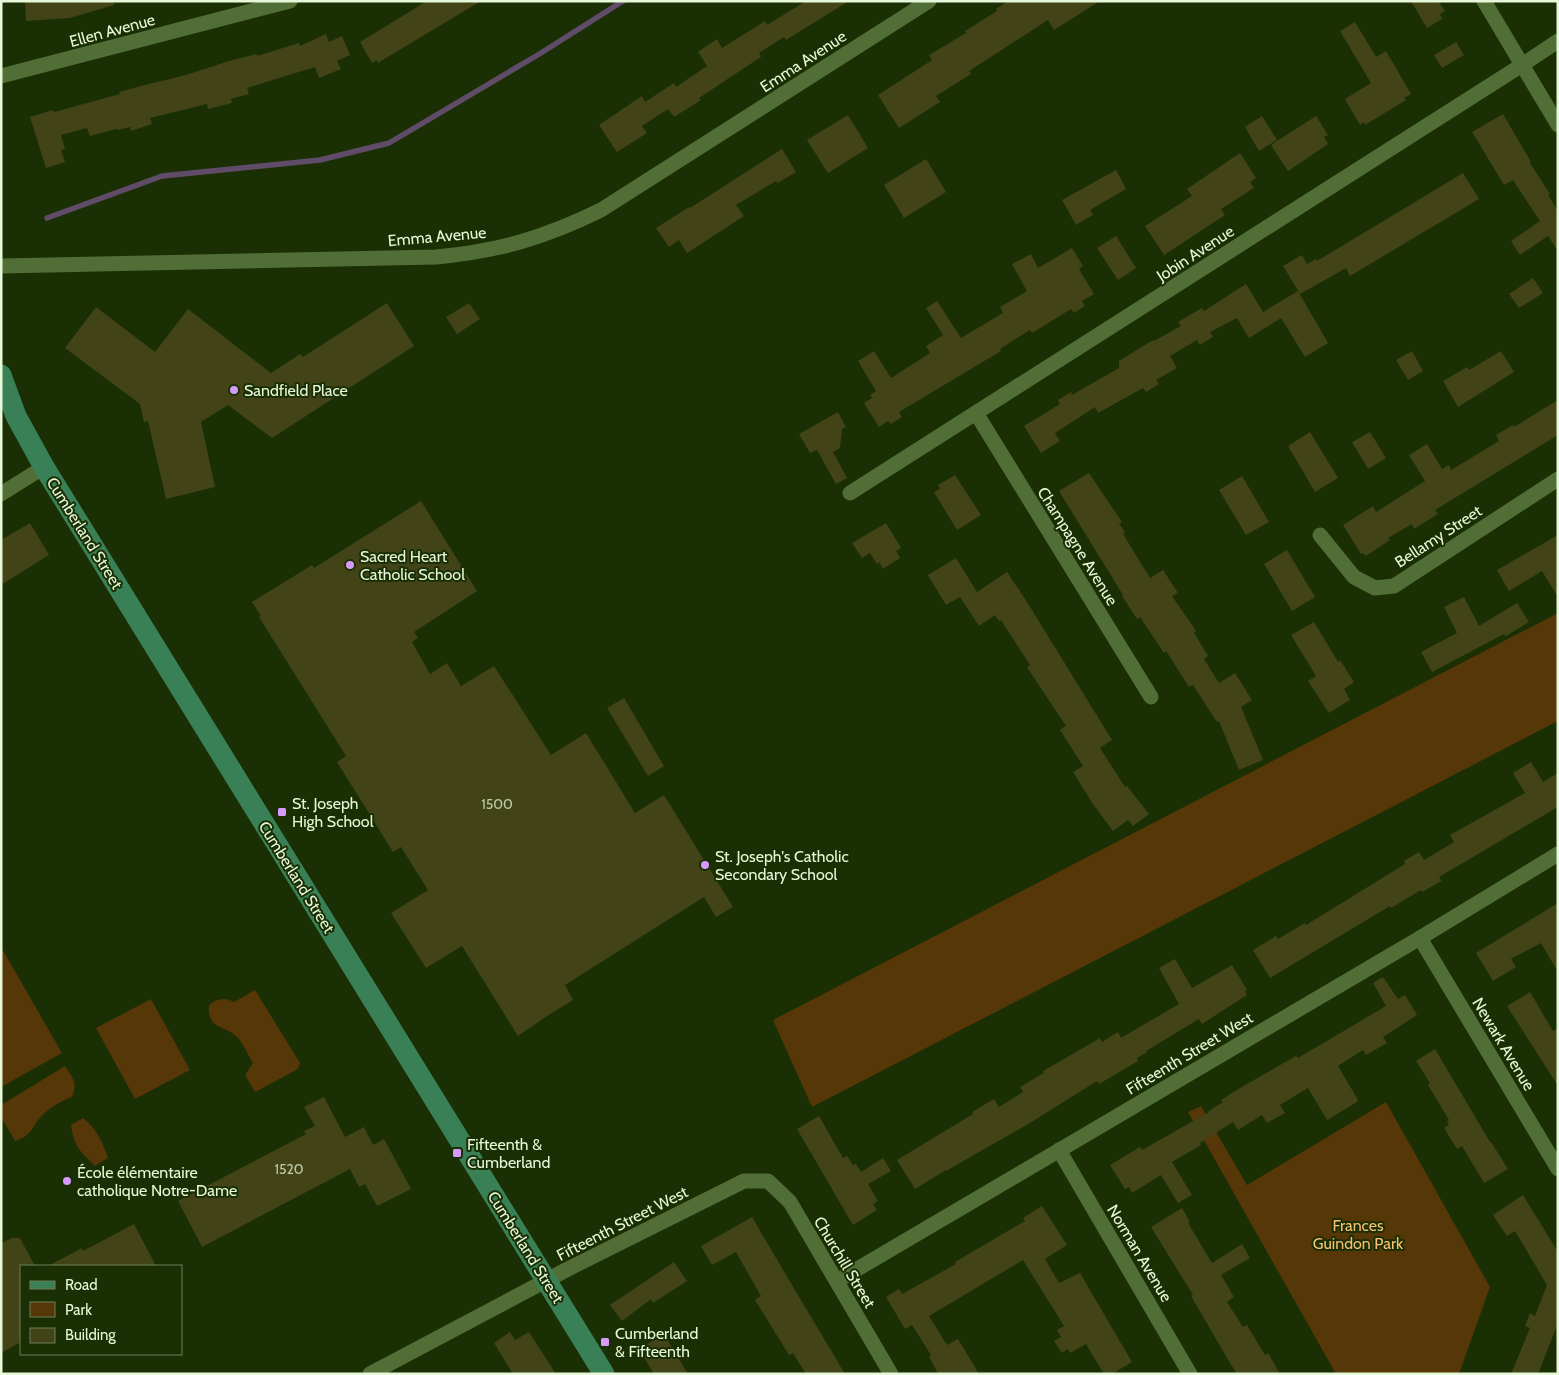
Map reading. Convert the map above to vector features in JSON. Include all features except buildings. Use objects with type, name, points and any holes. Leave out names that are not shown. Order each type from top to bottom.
[{"type":"street","name":"Ellen Avenue","points":[[1,76],[290,1]]},
{"type":"street","name":"Emma Avenue","points":[[1,266],[436,257],[469,253],[529,240],[553,232],[601,210],[929,1]]},
{"type":"street","points":[[1484,1],[1558,125]]},
{"type":"street","name":"Jobin Avenue","points":[[850,493],[1558,41]]},
{"type":"street","name":"Cumberland Street","points":[[1,376],[16,416],[44,467],[604,1374]]},
{"type":"street","name":"Champagne Avenue","points":[[976,413],[1151,697]]},
{"type":"street","points":[[1,494],[44,467]]},
{"type":"street","name":"Bellamy Street","points":[[1320,534],[1354,577],[1375,588],[1394,586],[1558,479]]},
{"type":"street","name":"Fifteenth Street West","points":[[837,1281],[1420,938],[1558,854]]},
{"type":"street","name":"Newark Avenue","points":[[1420,938],[1558,1169]]},
{"type":"street","name":"Norman Avenue","points":[[1059,1150],[1190,1374]]},
{"type":"street","name":"Fifteenth Street West","points":[[370,1374],[546,1281],[744,1181],[758,1181]]},
{"type":"street","name":"Churchill Street","points":[[758,1181],[768,1181],[790,1202],[891,1374]]},
{"type":"green space","points":[[1558,613],[1558,721],[812,1107],[773,1020]]},
{"type":"green space","points":[[1,947],[62,1053],[1,1087]]},
{"type":"green space","points":[[255,990],[300,1063],[298,1069],[255,1092],[245,1075],[253,1063],[238,1038],[214,1023],[209,1013],[209,1005],[221,999],[234,1002]]},
{"type":"green space","points":[[151,999],[190,1070],[135,1099],[96,1028]]},
{"type":"green space","points":[[65,1066],[75,1084],[72,1097],[47,1111],[28,1134],[15,1141],[1,1117],[1,1105]]},
{"type":"green space","name":"Frances Guindon Park","points":[[1386,1102],[1490,1287],[1459,1374],[1336,1374],[1188,1112],[1201,1106],[1247,1185]]},
{"type":"green space","points":[[83,1118],[92,1126],[104,1146],[108,1158],[95,1166],[78,1148],[72,1132],[71,1125]]},
{"type":"waterway","points":[[47,218],[162,176],[320,160],[389,143],[541,53],[623,1]]},
{"type":"place","name":"Sandfield Place","points":[[234,390]]},
{"type":"place","name":"Sacred Heart Catholic School","points":[[350,565]]},
{"type":"place","name":"St. Joseph High School","points":[[282,812]]},
{"type":"place","name":"St. Joseph's Catholic Secondary School","points":[[705,865]]},
{"type":"place","name":"Fifteenth & Cumberland","points":[[457,1153]]},
{"type":"place","name":"École élémentaire catholique Notre-Dame","points":[[67,1181]]},
{"type":"place","name":"Cumberland & Fifteenth","points":[[605,1342]]}]
